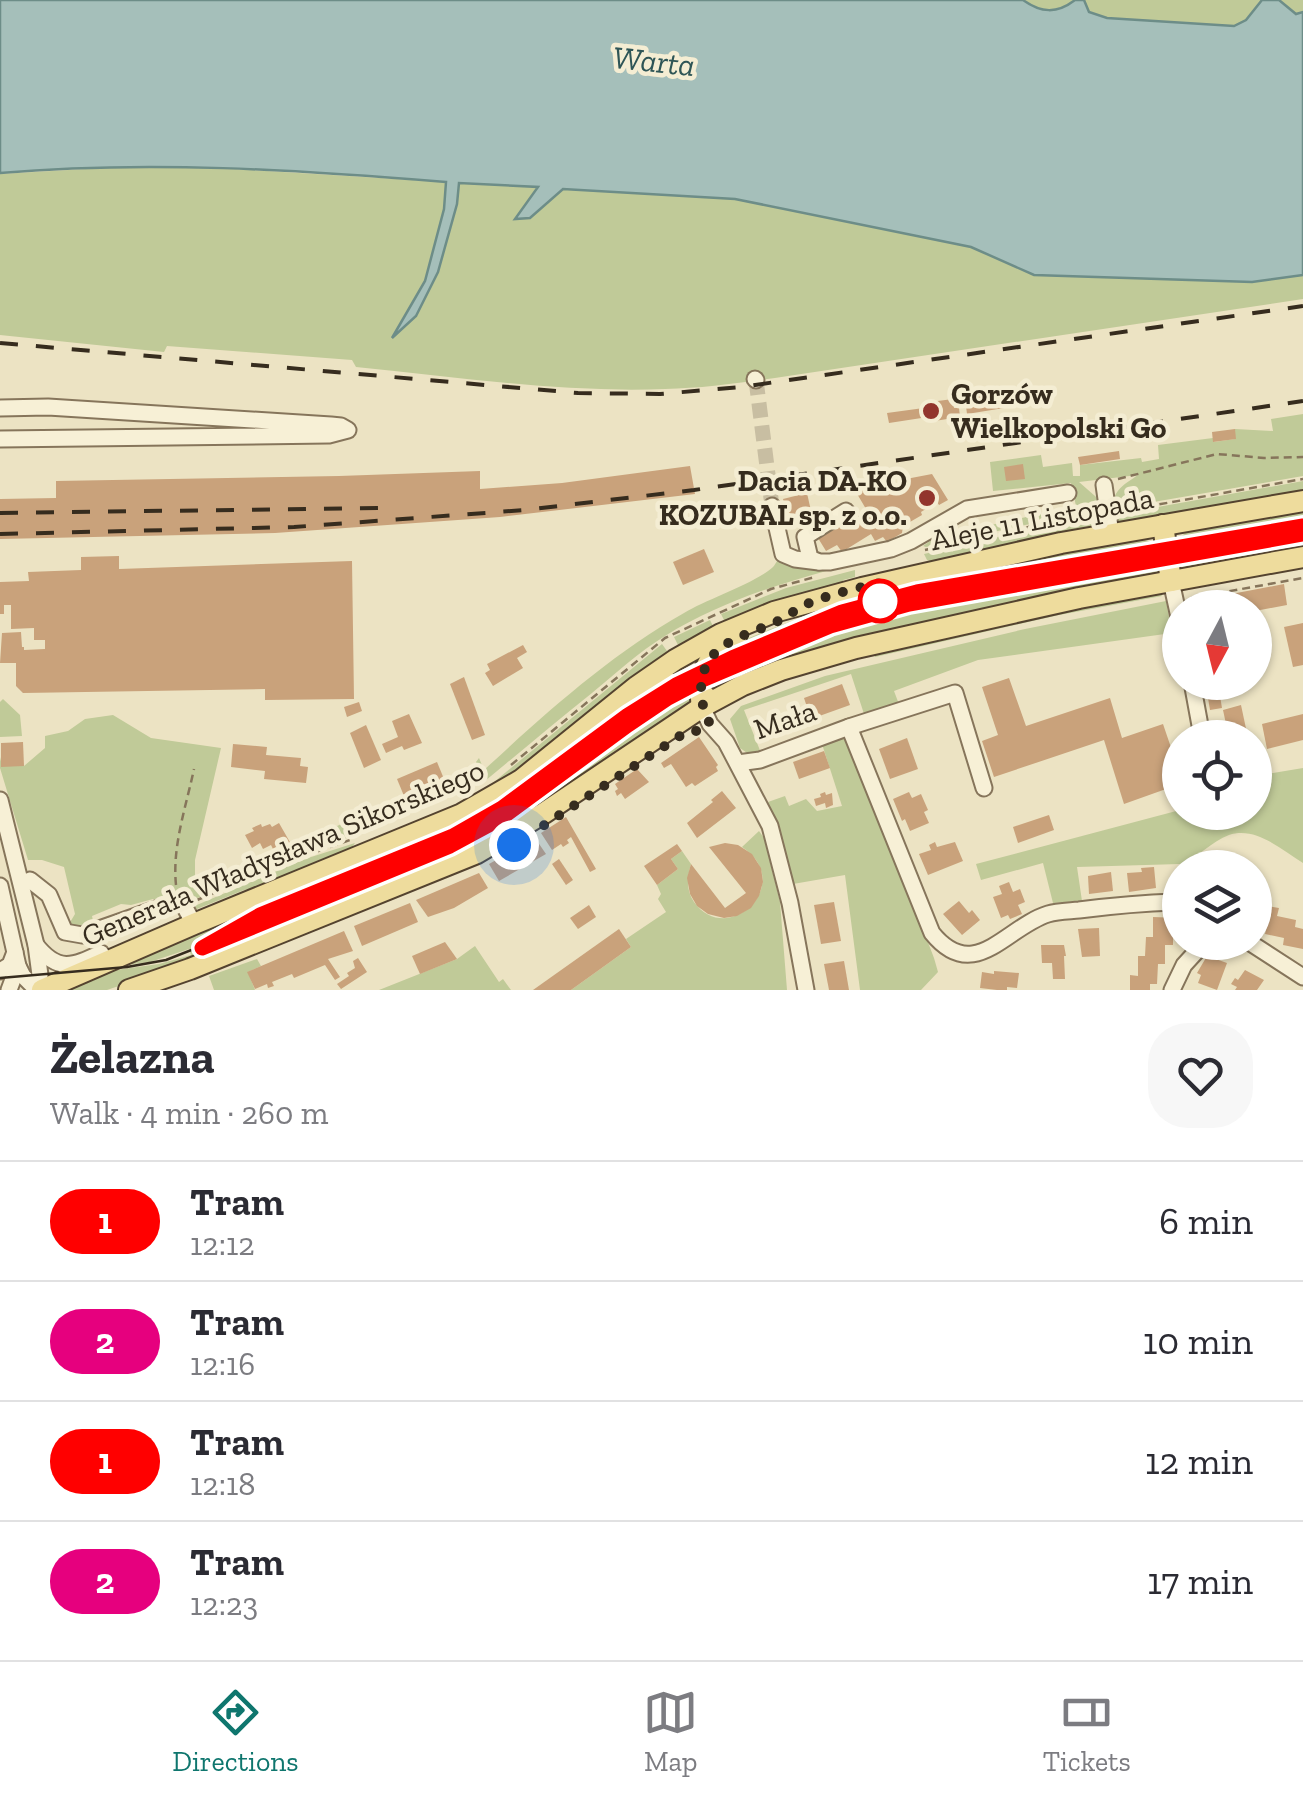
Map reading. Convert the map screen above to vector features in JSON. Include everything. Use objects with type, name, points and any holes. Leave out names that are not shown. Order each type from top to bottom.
[{"type":"main road","name":"Aleje 11 Listopada","points":[[636,687],[721,634],[774,612],[802,614],[862,588],[915,558],[1111,534],[1303,501]]},
{"type":"main road","points":[[1163,525],[1172,590],[1303,557]]},
{"type":"main road","points":[[129,990],[476,853],[544,812],[704,700],[762,677],[822,657],[1079,598],[1162,591]]},
{"type":"main road","points":[[704,700],[705,670],[718,650],[802,614]]},
{"type":"main road","points":[[636,687],[676,685],[704,700]]},
{"type":"main road","name":"Generała Władysława Sikorskiego","points":[[39,990],[422,832],[487,801],[536,768],[636,687]]},
{"type":"street","points":[[0,408],[48,407],[331,424],[348,430],[330,434],[0,440]]},
{"type":"street","points":[[1104,485],[1111,534]]},
{"type":"street","points":[[772,506],[783,554],[795,560],[819,562],[891,549],[915,558],[967,510],[1068,493]]},
{"type":"street","points":[[819,562],[810,558],[805,537],[846,510]]},
{"type":"street","name":"Mała","points":[[738,763],[760,760],[849,726],[955,693],[984,788]]},
{"type":"street","points":[[704,700],[710,724],[726,742],[770,826],[790,902],[806,990]]},
{"type":"street","points":[[849,726],[932,933],[944,948],[969,954],[991,950],[1046,914],[1162,902]]},
{"type":"street","points":[[0,800],[3,830],[36,945],[39,990]]},
{"type":"street","points":[[30,880],[49,896],[65,932],[82,935],[178,902],[183,904],[190,926],[161,928],[74,964],[54,962],[36,945]]},
{"type":"street","points":[[0,886],[22,976],[39,990]]},
{"type":"street","points":[[1272,957],[1303,977]]},
{"type":"street","points":[[0,971],[16,959]]},
{"type":"street","points":[[9,990],[16,959]]},
{"type":"street","points":[[1172,990],[1188,960]]},
{"type":"path","points":[[1104,485],[1123,476],[1217,454],[1303,457]]},
{"type":"path","points":[[1240,590],[1303,578]]},
{"type":"path","points":[[751,643],[802,614]]},
{"type":"path","points":[[178,902],[176,859],[194,769]]},
{"type":"green space","points":[[1013,0],[1303,0],[1303,13],[1237,37],[1048,21]]},
{"type":"green space","points":[[137,166],[446,182],[444,209],[425,281],[395,334],[416,316],[457,204],[459,182],[539,187],[516,218],[530,218],[563,189],[734,199],[971,247],[1034,275],[1252,282],[1303,275],[1303,299],[757,380],[665,389],[549,386],[356,367],[352,360],[167,346],[164,352],[0,335],[0,174]]},
{"type":"green space","points":[[1303,414],[1303,476],[1113,509],[1117,492],[1138,475],[1079,482],[1103,503],[1104,511],[923,546],[959,532],[1076,506],[1071,483],[993,491],[990,462],[1041,455],[1043,467],[1072,463],[1073,476],[1080,476],[1080,465],[1159,459],[1158,445],[1235,439],[1235,429],[1273,431],[1271,419]]},
{"type":"green space","points":[[1303,481],[1303,494],[1118,524],[1113,515]]},
{"type":"green space","points":[[1303,509],[1303,523],[1179,544],[1189,529]]},
{"type":"green space","points":[[1105,516],[1102,529],[936,563],[924,554],[1050,525]]},
{"type":"green space","points":[[1303,536],[1303,550],[1186,569],[1179,563],[1178,557]]},
{"type":"green space","points":[[1135,538],[1149,541],[1156,549],[917,590],[818,618],[815,613],[931,580],[1084,547]]},
{"type":"green space","points":[[781,553],[796,562],[897,553],[778,586],[692,621],[637,656],[485,781],[476,762],[479,758],[484,770],[555,706],[630,647],[684,613],[765,573]]},
{"type":"green space","points":[[1158,562],[1158,571],[1151,576],[746,676],[744,672],[826,638],[824,631],[869,615]]},
{"type":"green space","points":[[855,570],[855,577],[843,580],[844,584],[726,624],[721,614],[786,588]]},
{"type":"green space","points":[[1159,591],[1162,596],[875,657],[874,652]]},
{"type":"green space","points":[[1162,602],[1162,634],[978,660],[894,691],[900,707],[865,717],[851,674],[744,710],[761,753],[750,755],[740,748],[730,719],[741,706],[825,676]]},
{"type":"green space","points":[[798,619],[734,646],[733,645],[781,625]]},
{"type":"green space","points":[[710,620],[715,630],[495,787],[494,782],[662,644],[667,651],[678,645],[674,637]]},
{"type":"green space","points":[[662,690],[691,697],[691,704],[488,839],[166,970],[107,990],[61,990],[101,972],[191,955],[189,949],[150,962],[116,966],[435,835],[639,697]]},
{"type":"green space","points":[[3,699],[20,715],[22,736],[0,737]]},
{"type":"green space","points":[[113,715],[151,738],[221,748],[195,860],[195,886],[212,884],[350,820],[359,836],[342,839],[188,902],[185,889],[160,900],[121,904],[92,916],[94,926],[77,933],[69,924],[75,914],[64,867],[28,860],[0,768],[0,757],[2,766],[24,766],[45,748],[45,736],[68,731],[85,719]]},
{"type":"green space","points":[[843,737],[851,742],[934,958],[938,972],[921,990],[860,990],[845,875],[793,884],[778,824],[768,802],[785,796],[789,806],[806,799],[817,811],[842,806],[822,744]]},
{"type":"green space","points":[[1303,768],[1303,863],[1259,836],[1239,833],[1205,850],[1162,850],[1162,865],[1077,867],[1082,901],[1053,903],[1043,863],[981,880],[976,864],[1162,815],[1162,830],[1272,830],[1272,773]]},
{"type":"green space","points":[[759,831],[780,902],[787,990],[571,990],[631,947],[626,939],[666,912],[658,899],[661,894],[657,885],[678,869],[671,859],[682,851],[691,864],[691,897],[708,915],[739,915],[751,906],[760,893],[762,877],[757,862],[742,847]]},
{"type":"green space","points":[[355,843],[349,851],[271,885],[244,890],[197,909],[192,907],[308,858]]},
{"type":"green space","points":[[475,946],[499,982],[503,979],[511,990],[379,990],[457,959]]},
{"type":"green space","points":[[257,959],[261,966],[248,972],[255,990],[214,990],[209,976]]},
{"type":"water","name":"Warta","points":[[0,0],[1023,0],[1049,10],[1084,0],[1089,12],[1107,18],[1234,26],[1246,20],[1262,0],[1279,0],[1296,14],[1303,12],[1303,275],[1252,282],[1034,275],[971,247],[735,199],[563,189],[530,218],[515,219],[538,187],[459,183],[438,272],[416,316],[392,338],[425,281],[444,209],[446,182],[279,170],[167,167],[0,173]]},
{"type":"building","points":[[1002,393],[1004,408],[967,414],[965,398]]},
{"type":"building","name":"Gorzów Wielkopolski Go","points":[[953,399],[960,417],[889,423],[887,413],[931,407],[930,402]]},
{"type":"building","points":[[1235,429],[1236,439],[1213,442],[1212,432]]},
{"type":"building","points":[[1119,451],[1120,459],[1080,465],[1078,457]]},
{"type":"building","points":[[1023,464],[1025,479],[1006,481],[1004,467]]},
{"type":"building","points":[[690,466],[695,494],[500,517],[275,533],[0,539],[0,499],[56,498],[56,481],[480,471],[480,489]]},
{"type":"building","points":[[932,474],[948,500],[921,512],[903,526],[902,533],[887,542],[883,537],[875,541],[871,534],[842,552],[837,545],[826,551],[818,538],[866,509],[856,492],[881,482],[886,490],[901,481],[908,482],[906,479]]},
{"type":"building","points":[[807,493],[811,511],[788,519],[783,499]]},
{"type":"building","points":[[704,549],[714,572],[683,585],[673,562]]},
{"type":"building","points":[[119,556],[119,569],[352,561],[354,699],[265,700],[265,689],[23,693],[16,686],[16,663],[0,663],[2,633],[21,632],[24,650],[45,649],[45,640],[34,640],[34,628],[11,629],[11,605],[4,605],[4,614],[0,614],[0,582],[29,581],[28,572],[81,570],[81,557]]},
{"type":"building","points":[[1284,584],[1287,605],[1272,608],[1272,590],[1252,590]]},
{"type":"building","points":[[1303,623],[1303,665],[1293,667],[1284,627]]},
{"type":"building","points":[[523,645],[527,652],[517,658],[523,668],[493,686],[485,673],[490,670],[487,664]]},
{"type":"building","points":[[464,677],[485,735],[472,740],[450,684]]},
{"type":"building","points":[[1009,678],[1026,726],[1110,698],[1122,738],[1162,724],[1162,790],[1124,804],[1104,740],[994,777],[982,741],[998,735],[982,687]]},
{"type":"building","points":[[842,684],[850,705],[811,719],[804,698]]},
{"type":"building","points":[[1208,700],[1221,700],[1222,708],[1210,710]]},
{"type":"building","points":[[359,702],[362,711],[347,717],[344,707]]},
{"type":"building","points":[[1241,705],[1244,720],[1225,720],[1223,710]]},
{"type":"building","points":[[409,714],[422,743],[386,753],[382,744],[398,737],[392,721]]},
{"type":"building","points":[[1303,714],[1303,740],[1272,748],[1272,722]]},
{"type":"building","points":[[366,725],[381,760],[364,768],[350,733]]},
{"type":"building","points":[[699,737],[718,771],[695,786],[692,783],[686,787],[671,764],[664,768],[661,763]]},
{"type":"building","points":[[907,738],[918,769],[890,779],[879,749]]},
{"type":"building","points":[[23,742],[24,766],[1,767],[1,743]]},
{"type":"building","points":[[233,744],[267,747],[266,755],[301,758],[300,766],[308,767],[306,783],[264,779],[265,771],[231,767]]},
{"type":"building","points":[[824,751],[830,768],[799,779],[793,762]]},
{"type":"building","points":[[437,762],[449,791],[409,808],[397,779]]},
{"type":"building","points":[[637,769],[649,782],[625,799],[621,793],[617,796],[615,784]]},
{"type":"building","points":[[722,791],[736,808],[697,838],[687,823]]},
{"type":"building","points":[[825,792],[832,793],[833,805],[816,806],[814,799]]},
{"type":"building","points":[[909,792],[912,798],[921,794],[929,823],[910,831],[893,799]]},
{"type":"building","points":[[1049,815],[1054,830],[1018,843],[1013,827]]},
{"type":"building","points":[[566,817],[596,869],[590,872],[571,837],[569,843],[552,850],[541,833]]},
{"type":"building","points":[[279,823],[291,844],[282,849],[280,845],[273,849],[271,845],[263,849],[260,843],[252,848],[245,835],[254,831],[252,828]]},
{"type":"building","points":[[535,838],[546,854],[499,881],[489,864]]},
{"type":"building","points":[[935,842],[937,847],[955,842],[963,861],[928,875],[919,854],[931,850],[929,845]]},
{"type":"building","points":[[677,844],[682,851],[671,859],[678,869],[657,885],[644,866]]},
{"type":"building","points":[[738,845],[752,854],[761,868],[763,882],[751,908],[724,918],[697,906],[687,878],[691,864],[725,908],[746,893],[709,847]]},
{"type":"building","points":[[559,859],[573,880],[566,885],[552,864]]},
{"type":"building","points":[[1154,867],[1156,888],[1129,892],[1127,873]]},
{"type":"building","points":[[1111,872],[1113,891],[1089,894],[1088,876]]},
{"type":"building","points":[[479,873],[488,888],[454,908],[428,917],[416,900]]},
{"type":"building","points":[[1009,882],[1013,892],[1020,889],[1025,902],[1018,905],[1022,914],[1010,919],[1008,915],[1001,918],[993,897],[1002,894],[999,886]]},
{"type":"building","points":[[959,901],[980,920],[962,935],[943,914]]},
{"type":"building","points":[[834,902],[841,941],[821,944],[814,905]]},
{"type":"building","points":[[410,903],[418,922],[362,946],[354,926]]},
{"type":"building","points":[[589,905],[596,917],[578,929],[570,918]]},
{"type":"building","points":[[1272,907],[1279,908],[1277,916],[1296,920],[1295,927],[1303,929],[1303,949],[1283,945],[1284,938],[1272,935]]},
{"type":"building","points":[[1153,917],[1162,917],[1165,964],[1158,964],[1157,984],[1150,984],[1150,990],[1130,990],[1130,975],[1138,976],[1138,956],[1145,956],[1146,937],[1153,937]]},
{"type":"building","points":[[1099,928],[1100,956],[1082,957],[1078,929]]},
{"type":"building","points":[[619,929],[631,947],[571,990],[533,990]]},
{"type":"building","points":[[344,931],[353,951],[328,959],[340,977],[335,980],[325,965],[272,982],[274,986],[268,988],[267,984],[255,989],[247,972]]},
{"type":"building","points":[[445,942],[457,959],[420,974],[412,956]]},
{"type":"building","points":[[1041,945],[1064,945],[1065,979],[1053,979],[1052,963],[1042,963]]},
{"type":"building","points":[[358,958],[367,972],[341,989],[337,984],[349,976],[347,973],[355,968],[353,961]]},
{"type":"building","points":[[1205,960],[1227,963],[1217,990],[1198,983],[1201,975],[1197,973]]},
{"type":"building","points":[[844,961],[849,990],[829,990],[824,964]]},
{"type":"building","points":[[1245,970],[1264,980],[1257,990],[1235,990],[1237,987],[1231,984]]},
{"type":"building","points":[[982,972],[1019,973],[1017,988],[980,988]]},
{"type":"tunnel","points":[[756,380],[772,506]]},
{"type":"tram line","name":"1","points":[[1303,526],[917,592],[842,612],[676,685],[628,715],[502,808],[453,836],[260,915],[202,948],[473,835],[668,698],[830,626],[909,604],[1303,534]]},
{"type":"tram line","points":[[0,978],[166,960],[427,857],[514,807],[677,693],[854,619],[909,603],[1303,534]]},
{"type":"railway","points":[[0,343],[578,393],[660,394],[741,387],[1303,306]]},
{"type":"railway","points":[[0,534],[294,527],[525,510],[694,490],[1303,401]]},
{"type":"railway","points":[[0,513],[380,508]]},
{"type":"place","name":"Gorzów Wielkopolski Go","points":[[931,411]]},
{"type":"place","name":"Dacia DA-KO KOZUBAL sp. z o.o.","points":[[927,498]]},
{"type":"route","points":[[514,845],[686,732],[710,724],[699,690],[705,670],[726,644],[779,621],[804,604],[890,581],[880,601]]}]
